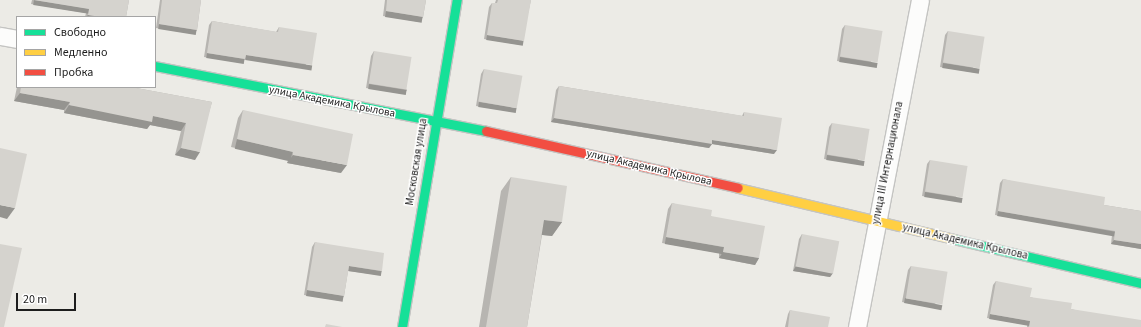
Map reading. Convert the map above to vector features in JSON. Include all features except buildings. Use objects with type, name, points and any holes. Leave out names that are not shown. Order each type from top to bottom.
[{"type":"street","name":"Московская улица","points":[[402,327],[457,0]]},
{"type":"street","name":"улица III Интернационала","points":[[858,327],[920,0]]},
{"type":"street","points":[[0,36],[16,39]]},
{"type":"street","name":"улица Академика Крылова","points":[[156,66],[538,142],[1141,283]]},
{"type":"traffic: fast","points":[[402,327],[457,0]]},
{"type":"traffic: fast","points":[[156,66],[486,131]]},
{"type":"traffic: fast","points":[[953,239],[1141,283]]},
{"type":"traffic: slow","points":[[738,188],[953,239]]},
{"type":"traffic: jam","points":[[486,131],[738,188]]}]
